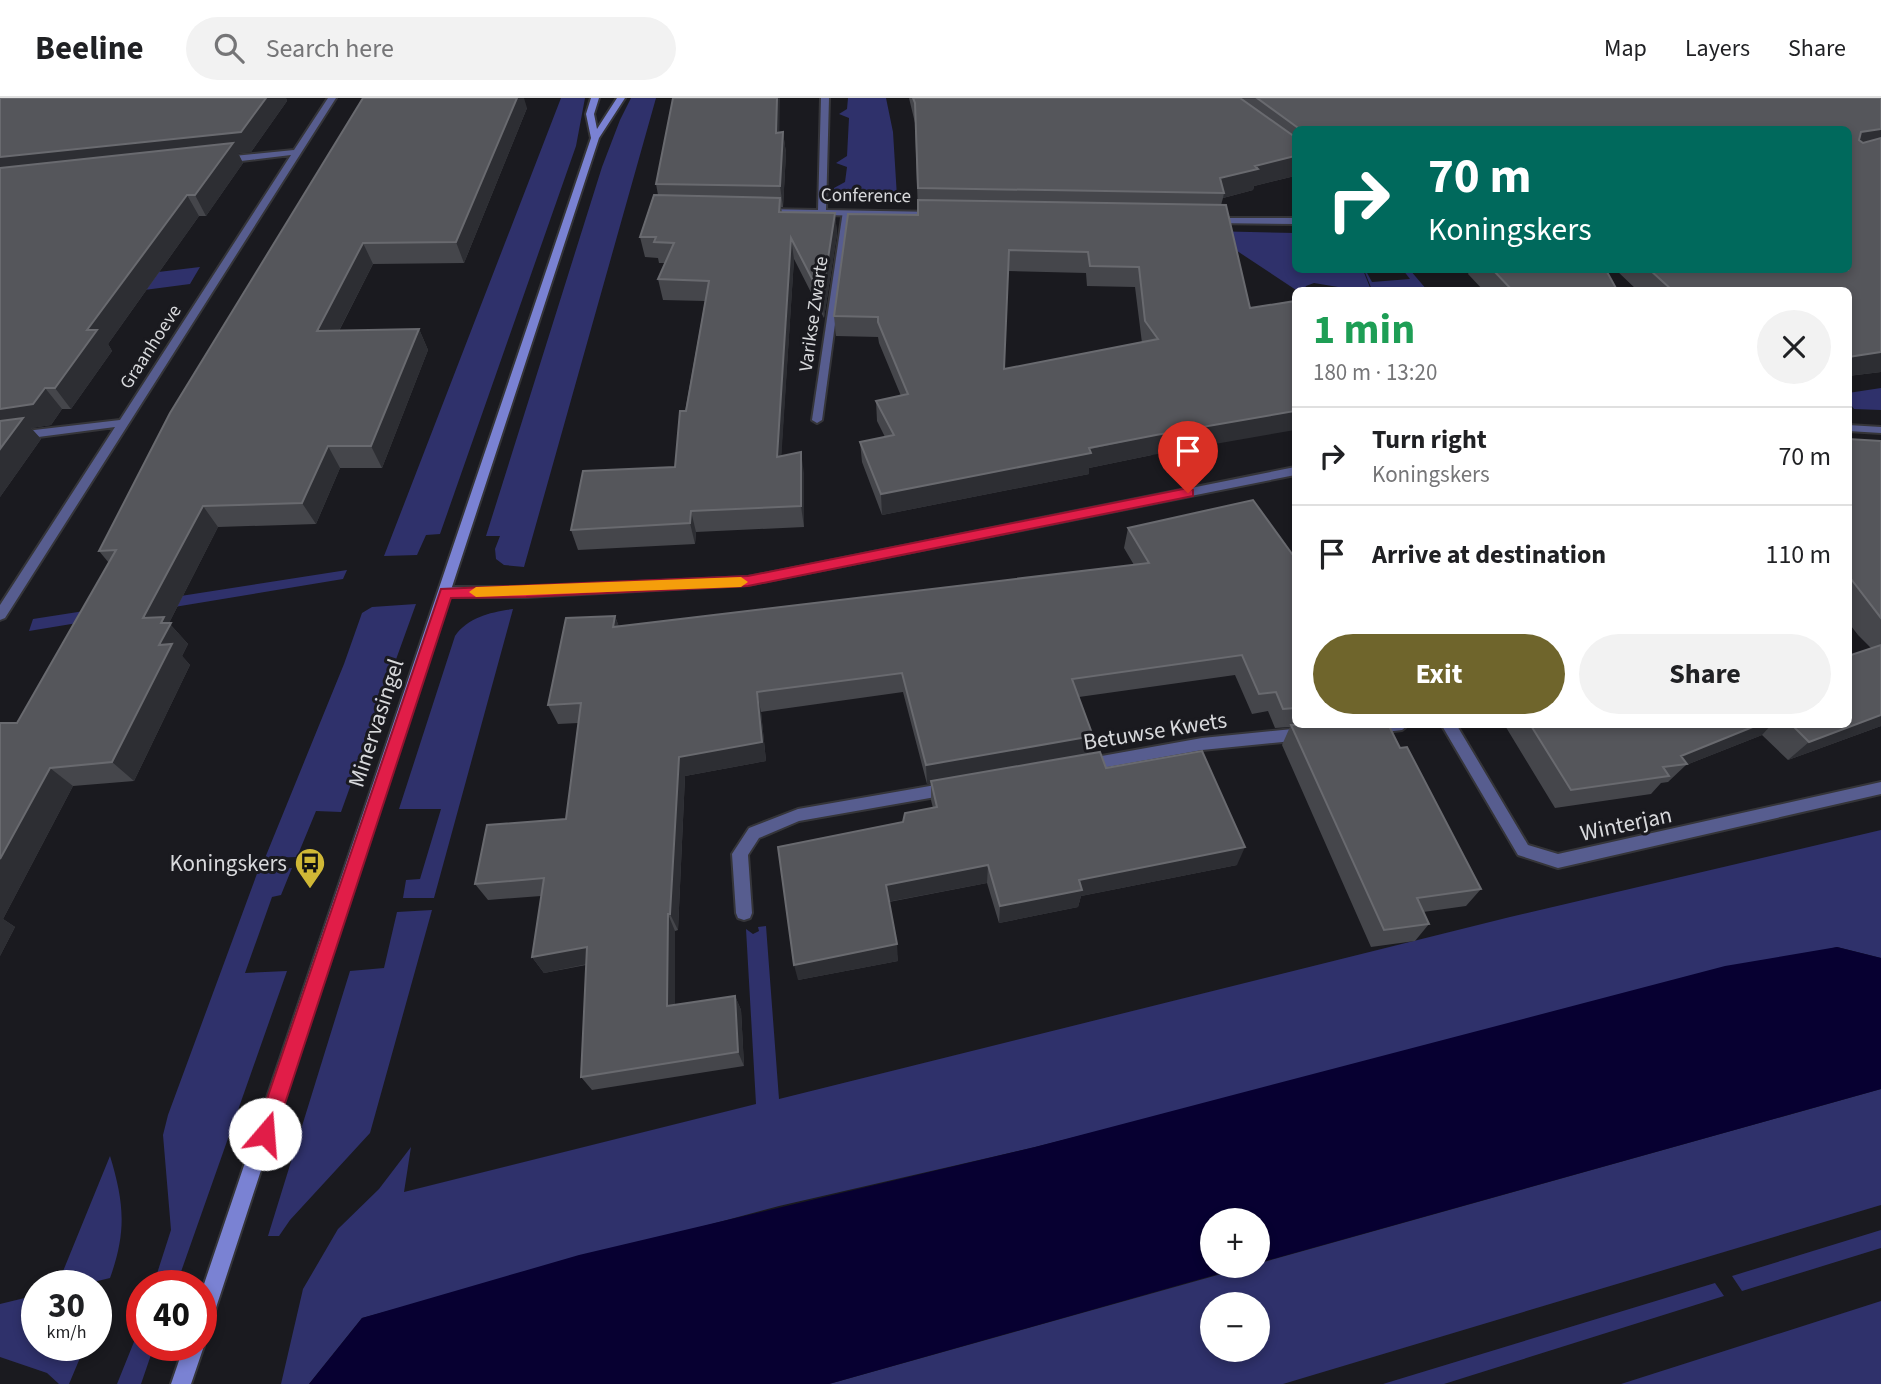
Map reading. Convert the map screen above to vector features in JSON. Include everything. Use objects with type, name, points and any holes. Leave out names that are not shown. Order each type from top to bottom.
[{"type":"street","name":"Graanhoeve","points":[[0,615],[332,98]]},
{"type":"street","name":"Minervasingel","points":[[595,98],[590,114],[595,138]]},
{"type":"street","name":"Minervasingel","points":[[217,1276],[595,138],[621,98]]},
{"type":"street","points":[[822,213],[825,98]]},
{"type":"street","points":[[217,161],[299,152]]},
{"type":"street","name":"Conference","points":[[752,212],[942,215]]},
{"type":"street","name":"Varikse Zwarte","points":[[817,420],[846,213]]},
{"type":"street","points":[[1201,219],[1292,221]]},
{"type":"street","points":[[0,438],[122,423]]},
{"type":"street","points":[[1852,428],[1881,430]]},
{"type":"street","points":[[446,592],[533,592],[748,581],[1292,472]]},
{"type":"street","points":[[1349,730],[1367,728]]},
{"type":"street","name":"Winterjan","points":[[1450,728],[1523,849],[1558,862],[1881,788]]},
{"type":"street","name":"Betuwse Kwets","points":[[1068,768],[1202,744],[1322,733]]},
{"type":"street","points":[[744,912],[740,854],[754,832],[798,815],[960,787]]},
{"type":"street","points":[[181,1384],[189,1361]]},
{"type":"shaded area","points":[[561,98],[585,98],[576,146],[440,534],[426,535],[417,555],[384,556]]},
{"type":"shaded area","points":[[631,98],[656,98],[524,567],[504,565],[496,559],[495,549],[500,536],[486,536],[602,167]]},
{"type":"shaded area","points":[[848,98],[886,98],[893,132],[897,197],[835,196],[834,188],[845,182],[847,167],[836,163],[847,156],[849,118],[839,114],[847,109]]},
{"type":"shaded area","points":[[1207,231],[1292,233],[1292,273],[1364,273],[1370,287],[1338,287],[1314,283],[1306,287],[1292,287]]},
{"type":"shaded area","points":[[200,267],[190,284],[0,309],[0,291]]},
{"type":"shaded area","points":[[1365,273],[1372,282],[1410,279],[1405,273],[1413,273],[1424,287],[1371,287]]},
{"type":"shaded area","points":[[1881,388],[1881,410],[1854,409],[1852,392]]},
{"type":"shaded area","points":[[347,570],[343,579],[29,631],[33,619]]},
{"type":"shaded area","points":[[416,604],[341,812],[316,811],[297,857],[265,858],[362,613],[372,607]]},
{"type":"shaded area","points":[[513,609],[434,898],[403,898],[406,880],[420,879],[441,809],[399,809],[455,636],[473,620]]},
{"type":"shaded area","points":[[1881,830],[1881,958],[1837,947],[1035,1147],[779,1206],[362,1318],[309,1384],[281,1384],[303,1289],[338,1229],[379,1189],[411,1147],[404,1192],[756,1104],[746,929],[753,934],[759,931],[758,927],[766,926],[779,1099],[1510,917]]},
{"type":"shaded area","points":[[292,868],[281,895],[272,897],[245,973],[287,971],[182,1270],[158,1270],[171,1230],[163,1135],[168,1115],[258,871]]},
{"type":"shaded area","points":[[432,910],[370,1133],[290,1220],[279,1236],[268,1236],[350,971],[384,968],[397,912]]},
{"type":"shaded area","points":[[1837,947],[1881,958],[1881,1089],[1270,1260],[1270,1208],[1200,1208],[1200,1278],[1204,1278],[829,1384],[309,1384],[362,1318],[579,1255],[1035,1147],[1725,966]]},
{"type":"shaded area","points":[[1881,1089],[1881,1205],[1283,1384],[829,1384],[1207,1278],[1270,1278],[1270,1260]]},
{"type":"shaded area","points":[[110,1156],[122,1217],[119,1246],[112,1271],[64,1270]]},
{"type":"shaded area","points":[[1881,1230],[1881,1248],[1742,1291],[1732,1276]]},
{"type":"shaded area","points":[[1715,1283],[1724,1296],[1444,1384],[1383,1384]]},
{"type":"shaded area","points":[[21,1299],[21,1361],[79,1361],[69,1384],[59,1384],[47,1373],[0,1357],[0,1304]]},
{"type":"shaded area","points":[[1881,1301],[1881,1384],[1621,1384]]},
{"type":"shaded area","points":[[126,1361],[149,1361],[141,1384],[117,1384]]},
{"type":"building","points":[[0,98],[266,98],[241,132],[0,157]]},
{"type":"building","points":[[363,98],[517,98],[456,242],[363,243],[317,331],[419,329],[371,446],[328,446],[302,503],[203,506],[143,618],[164,617],[161,623],[171,623],[159,645],[172,644],[112,762],[50,768],[0,859],[0,723],[17,723],[116,550],[99,551],[170,413]]},
{"type":"building","points":[[673,98],[777,98],[776,133],[783,132],[780,186],[656,184]]},
{"type":"building","points":[[913,98],[1240,98],[1292,135],[1292,157],[1255,166],[1258,169],[1220,178],[1224,193],[918,188]]},
{"type":"building","points":[[1257,98],[1881,98],[1881,129],[1861,132],[1859,140],[1863,143],[1881,138],[1881,352],[1852,356],[1852,287],[1669,287],[1653,273],[1852,273],[1852,126],[1296,126]]},
{"type":"building","points":[[233,143],[195,195],[187,195],[87,330],[97,330],[55,388],[45,388],[33,404],[0,409],[0,168]]},
{"type":"building","points":[[654,195],[780,198],[779,212],[835,213],[822,298],[791,238],[777,457],[801,452],[801,506],[691,511],[690,523],[571,530],[583,471],[675,467],[680,411],[686,411],[709,281],[658,279],[674,243],[654,242],[656,237],[640,237]]},
{"type":"building","points":[[918,200],[1226,205],[1250,308],[1292,301],[1292,412],[1089,448],[1091,453],[881,494],[860,442],[894,435],[876,401],[908,394],[878,317],[834,316],[848,214],[918,215]],"holes":[[[1009,250],[1088,252],[1090,266],[1139,267],[1145,321],[1158,339],[1004,369]]]},
{"type":"building","points":[[1496,273],[1608,273],[1615,287],[1509,287]]},
{"type":"building","points":[[23,418],[0,449],[0,421]]},
{"type":"building","points":[[1852,439],[1881,441],[1881,618],[1852,580]]},
{"type":"building","points":[[1253,500],[1292,554],[1292,708],[1283,709],[1276,692],[1259,694],[1242,655],[1072,679],[1093,736],[926,765],[902,673],[757,692],[762,742],[679,757],[668,914],[667,1006],[735,996],[738,1052],[581,1077],[587,947],[532,957],[544,878],[475,884],[487,825],[566,819],[581,703],[548,705],[566,618],[615,616],[613,627],[1149,563],[1128,528]]},
{"type":"building","points":[[1881,645],[1881,715],[1852,726],[1852,655]]},
{"type":"building","points":[[1292,728],[1390,728],[1400,748],[1407,747],[1481,889],[1417,898],[1429,924],[1384,930]]},
{"type":"building","points":[[1532,728],[1750,728],[1681,756],[1687,764],[1663,767],[1669,776],[1571,790]]},
{"type":"building","points":[[1795,728],[1846,728],[1809,742]]},
{"type":"building","points":[[1202,751],[1245,847],[1079,880],[1082,890],[1000,906],[988,865],[886,885],[897,944],[794,965],[778,847],[903,822],[905,813],[937,807],[931,781],[1100,752],[1106,768]]},
{"type":"slow traffic","points":[[476,592],[741,582]]},
{"type":"place","name":"Koningskers","points":[[310,890]]},
{"type":"route","points":[[265,1134],[446,592],[526,592],[748,581],[1188,493]]}]
